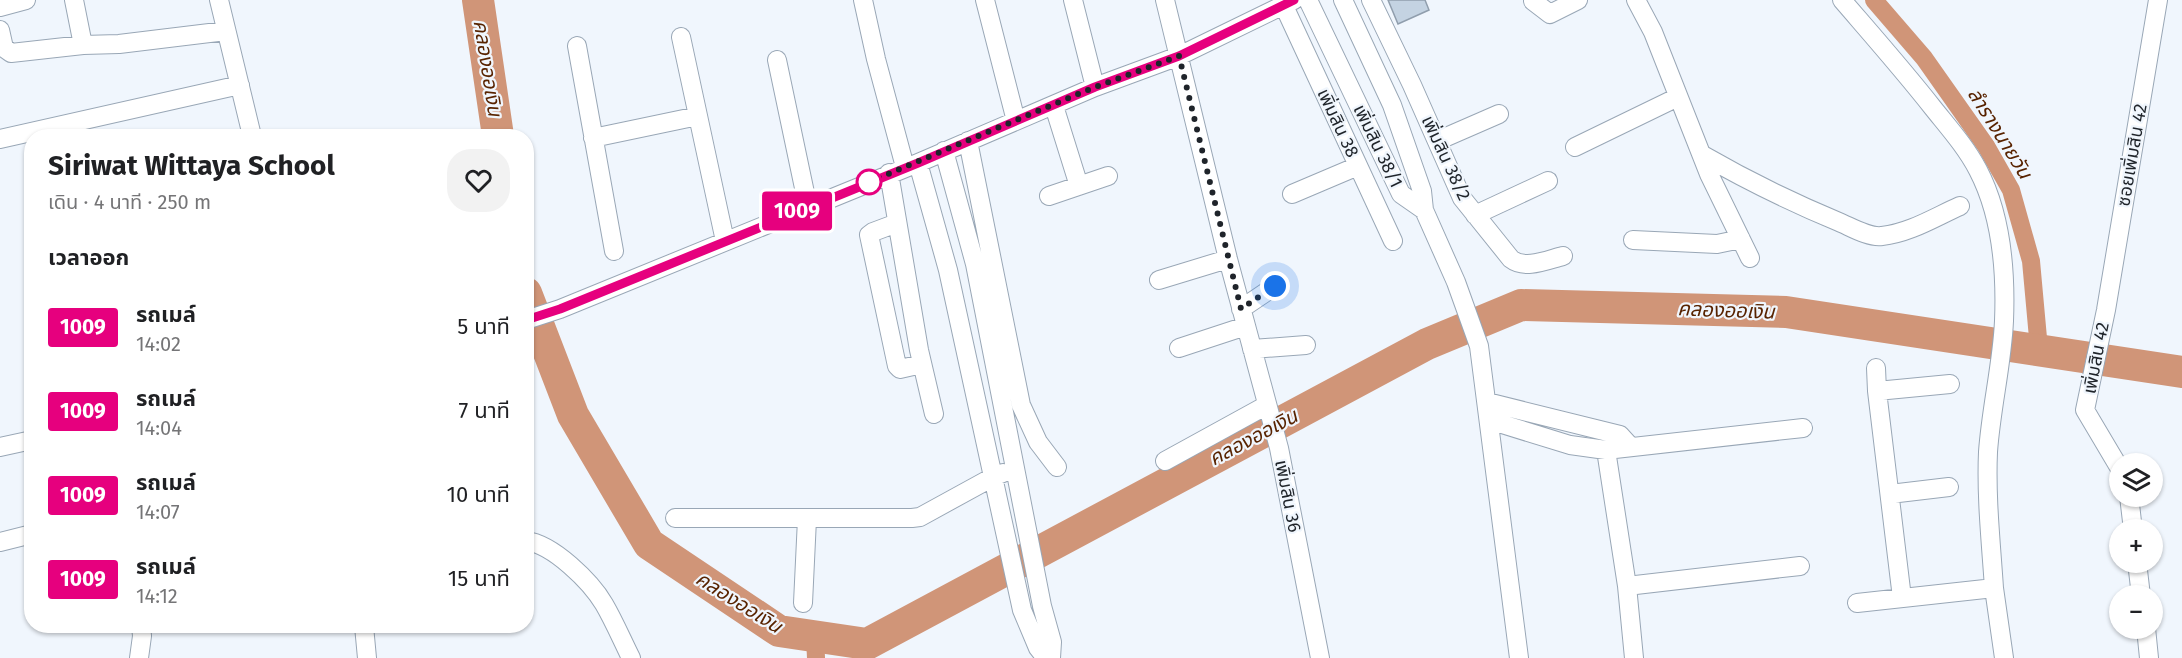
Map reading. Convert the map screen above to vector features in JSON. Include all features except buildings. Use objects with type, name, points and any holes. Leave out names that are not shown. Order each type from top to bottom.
[{"type":"street","points":[[0,7],[26,0]]},
{"type":"street","points":[[74,0],[83,45]]},
{"type":"street","points":[[219,0],[250,129]]},
{"type":"street","points":[[863,0],[904,168],[948,270],[1022,610],[1038,648],[1048,658]]},
{"type":"street","points":[[985,0],[1016,121]]},
{"type":"street","points":[[1073,0],[1095,87]]},
{"type":"street","name":"เพิ่มสิน 36","points":[[1165,0],[1228,259],[1279,448],[1320,658]]},
{"type":"street","name":"เพิ่มสิน 38/1","points":[[1308,0],[1401,194],[1424,210]]},
{"type":"street","name":"เพิ่มสิน 38/1","points":[[1343,0],[1392,105],[1422,191],[1424,210]]},
{"type":"street","name":"เพิ่มสิน 38/2","points":[[1371,0],[1462,198],[1511,259],[1518,264],[1526,265],[1563,256]]},
{"type":"street","points":[[1533,1],[1550,14],[1578,0]]},
{"type":"street","points":[[1636,0],[1653,32],[1701,154],[1750,258]]},
{"type":"street","points":[[1842,0],[1954,133],[1978,170],[1993,205],[2001,243],[2004,322],[1988,452],[1994,588],[2004,658]]},
{"type":"street","name":"ซอยเพิ่มสิน 42","points":[[2106,310],[2158,0]]},
{"type":"street","points":[[534,317],[560,309],[904,168],[1095,87],[1179,56],[1283,3]]},
{"type":"street","name":"เพิ่มสิน 38","points":[[1283,3],[1393,241]]},
{"type":"street","points":[[0,30],[4,48],[11,53],[83,45],[119,44],[226,31]]},
{"type":"street","points":[[681,37],[725,241]]},
{"type":"street","points":[[577,46],[614,251]]},
{"type":"street","points":[[777,60],[808,207]]},
{"type":"street","points":[[44,129],[240,85]]},
{"type":"street","points":[[1575,147],[1678,97]]},
{"type":"street","points":[[1054,106],[1079,186]]},
{"type":"street","points":[[1437,141],[1499,114]]},
{"type":"street","points":[[593,138],[698,116]]},
{"type":"street","points":[[0,139],[24,134]]},
{"type":"street","points":[[1379,149],[1404,140]]},
{"type":"street","points":[[968,141],[1021,405],[1038,442],[1057,467]]},
{"type":"street","points":[[944,151],[975,264],[1042,606],[1052,642],[1048,658]]},
{"type":"street","points":[[1701,154],[1745,179],[1803,207],[1880,237],[1904,232],[1960,206]]},
{"type":"street","points":[[1292,194],[1358,166]]},
{"type":"street","points":[[904,168],[897,223],[922,364],[934,414]]},
{"type":"street","points":[[1049,196],[1108,176]]},
{"type":"street","points":[[1475,215],[1548,181]]},
{"type":"street","points":[[1424,210],[1456,282],[1479,346],[1519,658]]},
{"type":"street","points":[[897,223],[869,235],[897,366],[900,369],[922,364]]},
{"type":"street","points":[[1633,240],[1717,244],[1741,239]]},
{"type":"street","points":[[1159,280],[1228,259]]},
{"type":"street","points":[[1179,348],[1243,317],[1275,286]]},
{"type":"street","name":"เพิ่มสิน 42","points":[[2106,310],[2085,410],[2111,453]]},
{"type":"street","points":[[1252,349],[1306,345]]},
{"type":"street","points":[[1876,368],[1902,598]]},
{"type":"street","points":[[1877,391],[1950,384]]},
{"type":"street","points":[[1487,402],[1620,435],[1630,446]]},
{"type":"street","points":[[1165,461],[1268,407]]},
{"type":"street","points":[[1489,420],[1570,445],[1606,450],[1803,428]]},
{"type":"street","points":[[0,447],[24,442]]},
{"type":"street","points":[[1606,450],[1627,586],[1634,658]]},
{"type":"street","points":[[675,518],[920,517],[993,477],[1016,468]]},
{"type":"street","points":[[1890,494],[1949,487]]},
{"type":"street","points":[[803,603],[807,519]]},
{"type":"street","points":[[0,542],[24,536]]},
{"type":"street","points":[[534,543],[551,550],[569,563],[603,602],[631,658]]},
{"type":"street","points":[[1627,586],[1800,566]]},
{"type":"street","points":[[1857,603],[1994,588]]},
{"type":"street","points":[[139,658],[142,633]]},
{"type":"street","points":[[365,633],[367,658]]},
{"type":"street","points":[[2147,639],[2149,658]]},
{"type":"waterway","name":"คลองออเงิน","points":[[478,0],[497,129]]},
{"type":"waterway","name":"ลำรางนายวัน","points":[[1874,0],[1924,58],[1986,146],[2011,190],[2031,261],[2039,349]]},
{"type":"waterway","name":"คลองออเงิน","points":[[534,314],[573,415],[649,544],[779,631],[867,644],[1427,344],[1521,305],[1786,312],[2182,372]]},
{"type":"waterway","points":[[815,636],[816,658]]},
{"type":"bus line","name":"1009","points":[[534,317],[560,309],[918,163],[1095,87],[1179,56],[1294,0]]},
{"type":"route","points":[[869,182],[1095,87],[1179,56],[1241,309],[1275,286]]}]
